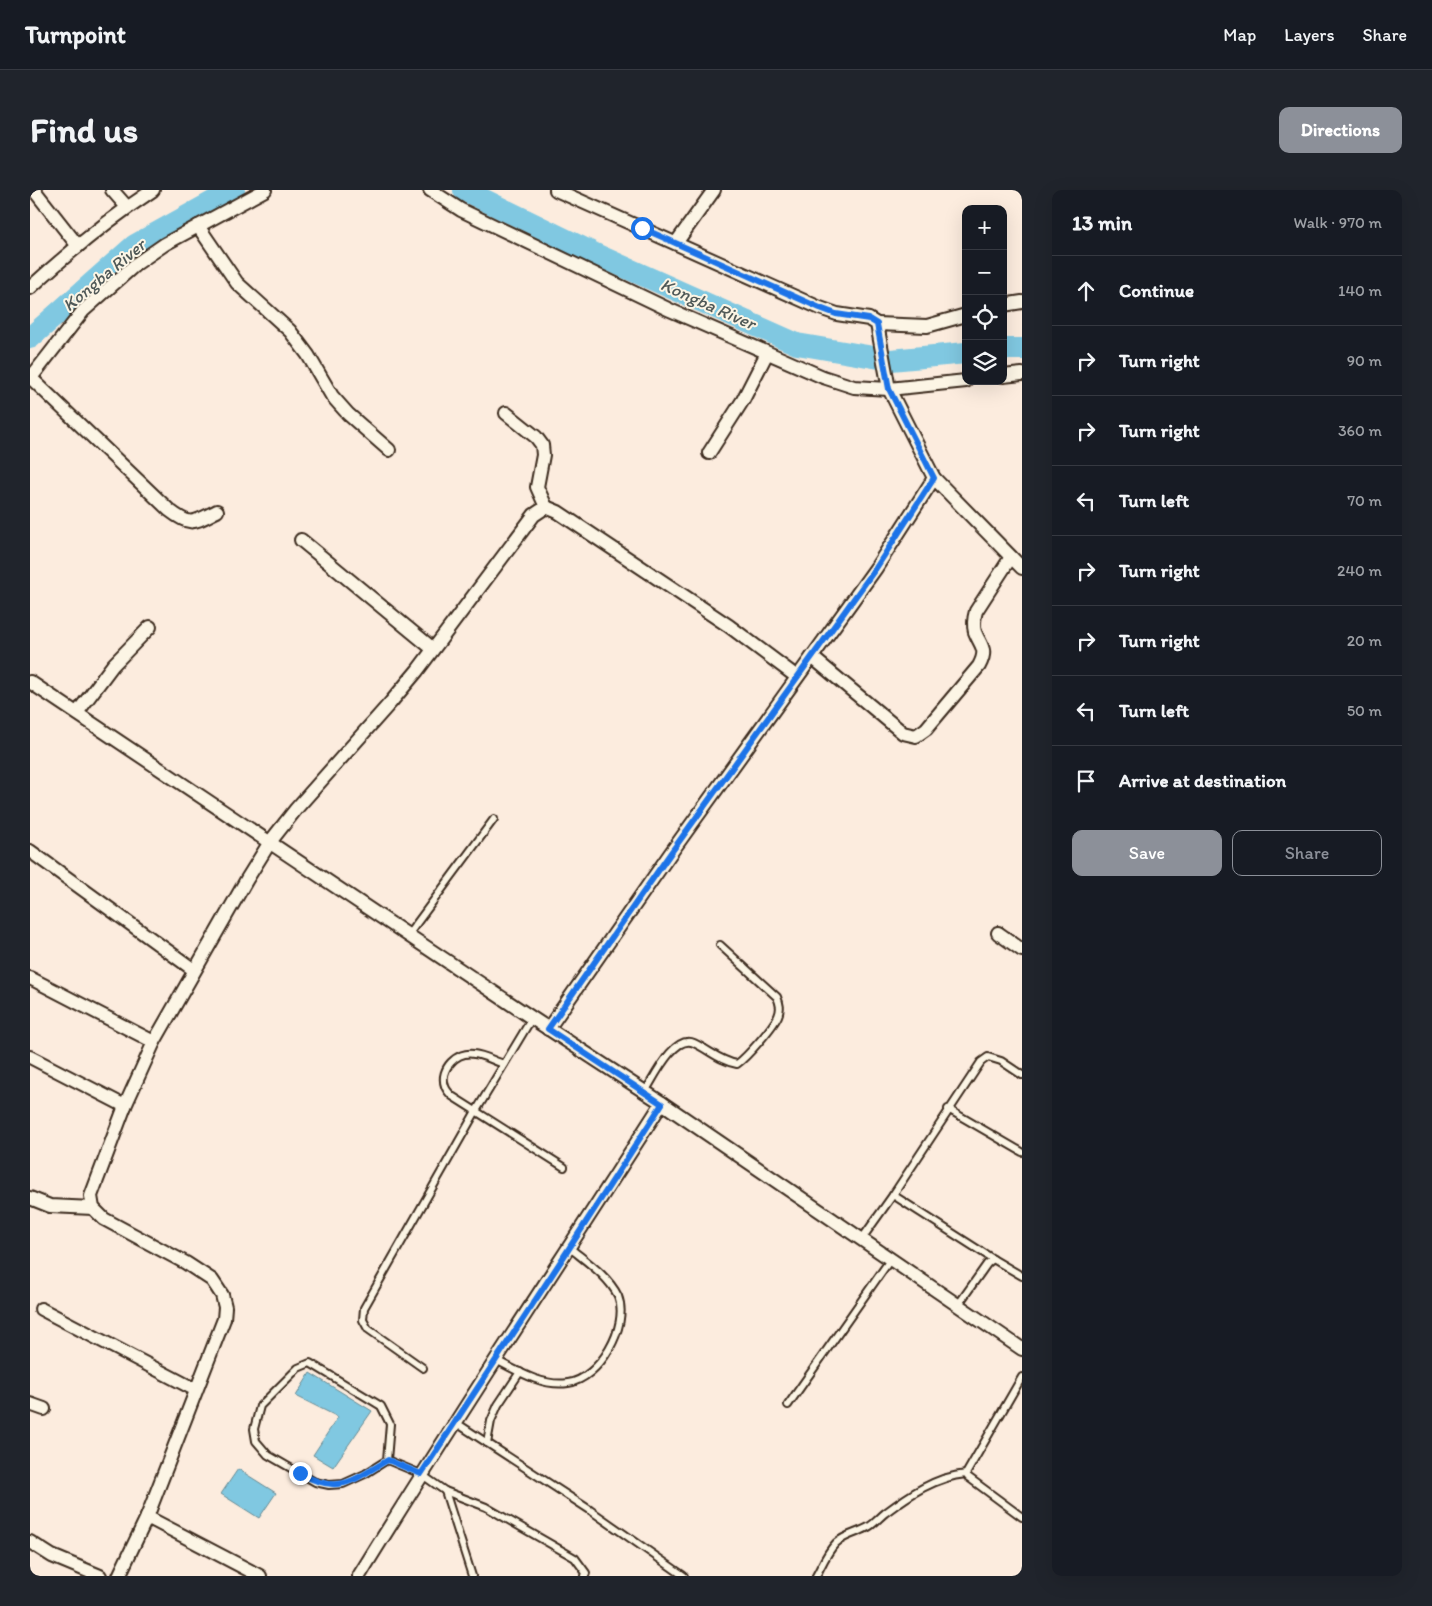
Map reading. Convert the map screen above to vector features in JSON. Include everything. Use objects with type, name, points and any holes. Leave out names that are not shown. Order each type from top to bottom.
[{"type":"street","points":[[34,190],[78,246]]},
{"type":"street","points":[[112,190],[127,207]]},
{"type":"street","points":[[30,288],[78,246],[127,207],[153,190]]},
{"type":"street","points":[[217,511],[196,522],[182,520],[169,510],[30,378],[83,311],[136,264],[165,244],[265,190]]},
{"type":"street","points":[[430,190],[469,214],[670,310],[824,377],[854,387],[962,380]]},
{"type":"street","points":[[556,190],[820,308],[836,314],[869,319],[878,329],[888,386],[934,478],[1022,568]]},
{"type":"street","points":[[676,244],[714,190]]},
{"type":"street","points":[[198,226],[237,283],[290,331],[308,355],[332,396],[348,414],[389,450]]},
{"type":"street","points":[[1007,304],[1022,302]]},
{"type":"street","points":[[878,329],[927,326],[962,315]]},
{"type":"street","points":[[709,453],[743,400],[767,353]]},
{"type":"street","points":[[1007,376],[1022,374]]},
{"type":"street","points":[[506,413],[536,437],[542,445],[543,455],[537,487],[546,507],[558,512],[729,626],[798,677]]},
{"type":"street","points":[[548,1029],[664,862],[876,568],[934,478]]},
{"type":"street","points":[[119,1576],[148,1517],[224,1320],[222,1295],[212,1280],[186,1263],[104,1219],[93,1208],[91,1196],[125,1106],[154,1042],[194,970],[270,842],[296,809],[391,702],[534,515],[546,507]]},
{"type":"street","points":[[301,540],[433,649]]},
{"type":"street","points":[[812,657],[903,733],[916,736],[926,729],[980,666],[984,658],[984,648],[975,631],[976,611],[1011,557]]},
{"type":"street","points":[[77,713],[113,665],[150,627]]},
{"type":"street","points":[[30,682],[645,1092],[1022,1349]]},
{"type":"street","points":[[30,851],[194,970]]},
{"type":"street","points":[[998,933],[1022,950]]},
{"type":"street","points":[[30,978],[154,1042]]},
{"type":"street","points":[[30,1056],[125,1106]]},
{"type":"street","points":[[359,1576],[421,1474],[570,1248],[662,1104]]},
{"type":"street","points":[[30,1198],[50,1206],[93,1208]]},
{"type":"street","points":[[41,1309],[196,1390]]},
{"type":"street","points":[[30,1404],[44,1409]]},
{"type":"street","points":[[148,1517],[260,1576]]},
{"type":"street","points":[[30,1542],[52,1556],[100,1576]]},
{"type":"lane","points":[[408,935],[494,819]]},
{"type":"lane","points":[[645,1092],[673,1049],[681,1042],[692,1042],[727,1062],[737,1064],[746,1057],[778,1016],[781,1006],[777,997],[720,945]]},
{"type":"lane","points":[[423,1368],[368,1329],[363,1320],[364,1308],[510,1052],[532,1018]]},
{"type":"lane","points":[[504,1064],[473,1054],[460,1055],[450,1063],[444,1076],[445,1087],[452,1096],[564,1167]]},
{"type":"lane","points":[[861,1240],[893,1195],[980,1062],[988,1056],[1001,1061],[1022,1075]]},
{"type":"lane","points":[[948,1109],[1022,1152]]},
{"type":"lane","points":[[893,1195],[1022,1276]]},
{"type":"lane","points":[[496,1360],[520,1372],[550,1383],[568,1383],[580,1379],[604,1359],[618,1333],[621,1310],[618,1297],[609,1281],[570,1248]]},
{"type":"lane","points":[[958,1305],[987,1264],[993,1259]]},
{"type":"lane","points":[[788,1405],[890,1260]]},
{"type":"lane","points":[[310,1363],[381,1406],[390,1424],[388,1460],[343,1484],[328,1485],[315,1482],[268,1455],[256,1441],[254,1429],[260,1406],[298,1368],[310,1363]]},
{"type":"lane","points":[[487,1443],[491,1421],[498,1405],[520,1372]]},
{"type":"lane","points":[[966,1474],[1022,1377]]},
{"type":"lane","points":[[455,1422],[590,1510],[684,1576]]},
{"type":"lane","points":[[388,1460],[421,1474],[445,1490],[486,1506],[575,1558],[587,1575]]},
{"type":"lane","points":[[966,1474],[1022,1518]]},
{"type":"lane","points":[[816,1576],[828,1553],[836,1543],[846,1536],[871,1526],[897,1504],[931,1483],[948,1476],[966,1474]]},
{"type":"lane","points":[[445,1490],[472,1576]]},
{"type":"water","points":[[310,1373],[372,1411],[333,1467],[313,1455],[338,1417],[296,1396]]},
{"type":"water","points":[[238,1469],[276,1493],[259,1518],[221,1494]]},
{"type":"waterway","name":"Kongba River","points":[[30,338],[135,245],[234,190]]},
{"type":"waterway","name":"Kongba River","points":[[464,190],[593,253],[797,344],[891,360],[962,353]]},
{"type":"waterway","name":"Kongba River","points":[[1007,349],[1022,349]]},
{"type":"route","points":[[300,1473],[315,1482],[328,1485],[343,1484],[365,1474],[388,1460],[421,1474],[580,1233],[662,1104],[548,1029],[670,854],[876,568],[934,478],[889,389],[877,324],[869,319],[836,314],[820,308],[642,228]]}]
